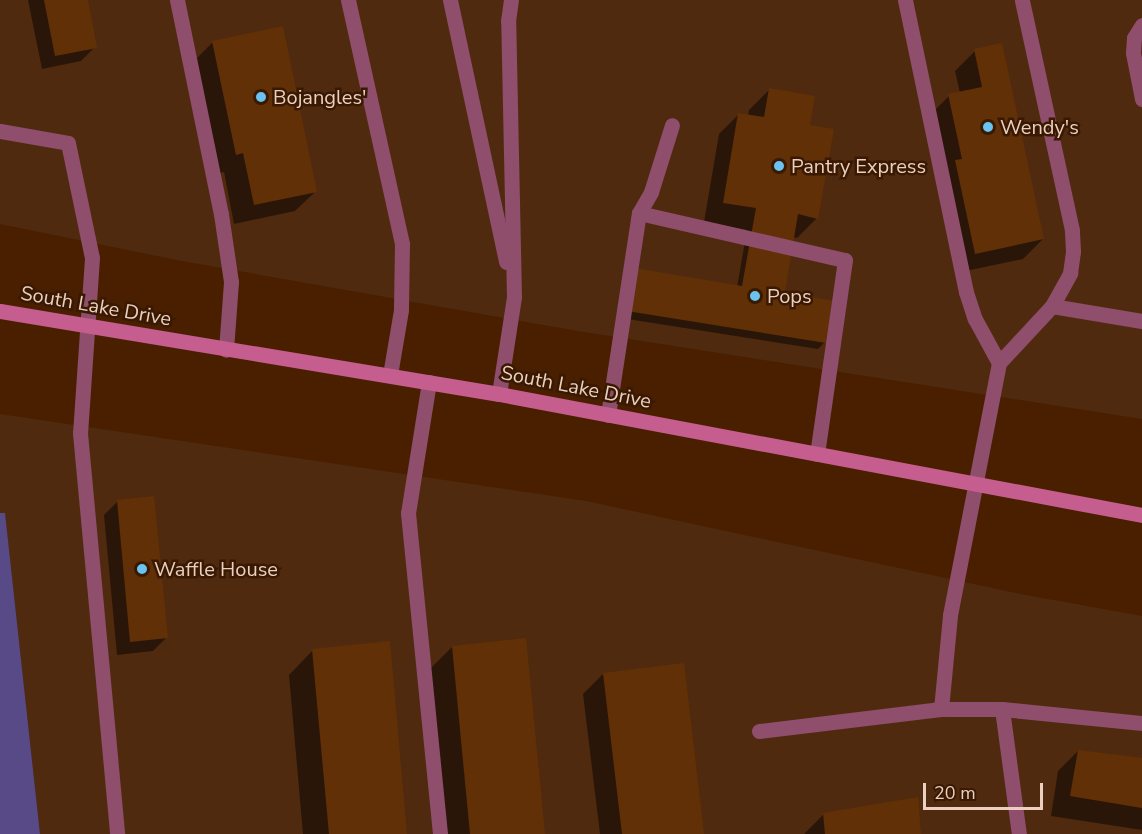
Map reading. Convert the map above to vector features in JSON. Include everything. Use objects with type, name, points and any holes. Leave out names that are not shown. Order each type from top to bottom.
[{"type":"main road","name":"South Lake Drive","points":[[0,311],[499,394],[1142,515]]},
{"type":"lane","points":[[177,0],[221,214],[231,282],[226,350]]},
{"type":"lane","points":[[348,0],[402,244],[401,310],[390,375]]},
{"type":"lane","points":[[450,0],[514,297]]},
{"type":"lane","points":[[499,394],[514,297],[508,21],[511,0]]},
{"type":"lane","points":[[905,0],[966,292],[979,327],[999,363]]},
{"type":"lane","points":[[941,709],[950,615],[999,363],[1052,306],[1070,273],[1073,251],[1072,230],[1022,0]]},
{"type":"lane","points":[[1142,26],[1134,38],[1133,53],[1142,99]]},
{"type":"lane","points":[[608,415],[639,213],[651,192],[672,125]]},
{"type":"lane","points":[[0,131],[68,143],[92,258],[80,434],[117,834]]},
{"type":"lane","points":[[639,213],[845,260],[817,454]]},
{"type":"lane","points":[[1052,306],[1142,321]]},
{"type":"lane","points":[[429,382],[408,513],[440,834]]},
{"type":"lane","points":[[759,731],[941,709],[1002,710],[1142,723]]},
{"type":"lane","points":[[1002,710],[1019,834]]},
{"type":"shaded area","points":[[0,0],[1142,0],[1142,419],[578,331],[182,261],[0,224]]},
{"type":"shaded area","points":[[0,414],[586,501],[1020,594],[1142,616],[1142,834],[40,834],[5,514],[0,513]]},
{"type":"shaded area","points":[[0,513],[5,513],[40,834],[0,834]]},
{"type":"building","points":[[44,0],[88,0],[97,48],[55,56]]},
{"type":"building","name":"Bojangles'","points":[[283,26],[317,192],[254,205],[243,153],[236,155],[212,41]]},
{"type":"building","name":"Wendy's","points":[[1002,43],[1044,239],[975,254],[955,160],[962,159],[948,94],[982,87],[974,49]]},
{"type":"building","points":[[769,88],[815,96],[810,125],[834,129],[818,219],[798,214],[785,292],[834,301],[826,343],[627,311],[634,268],[742,286],[756,208],[723,203],[738,113],[764,117]]},
{"type":"building","name":"Waffle House","points":[[154,496],[168,638],[130,642],[117,500]]},
{"type":"building","points":[[526,638],[545,834],[470,834],[452,646]]},
{"type":"building","points":[[390,641],[407,834],[329,834],[312,649]]},
{"type":"building","points":[[684,663],[704,834],[622,834],[603,673]]},
{"type":"building","points":[[1078,750],[1142,758],[1142,808],[1070,796]]},
{"type":"building","points":[[918,797],[921,834],[825,834],[823,813]]},
{"type":"place","name":"Bojangles'","points":[[261,97]]},
{"type":"place","name":"Wendy's","points":[[988,127]]},
{"type":"place","name":"Pantry Express","points":[[779,166]]},
{"type":"place","name":"Pops","points":[[755,296]]},
{"type":"place","name":"Waffle House","points":[[142,569]]}]
